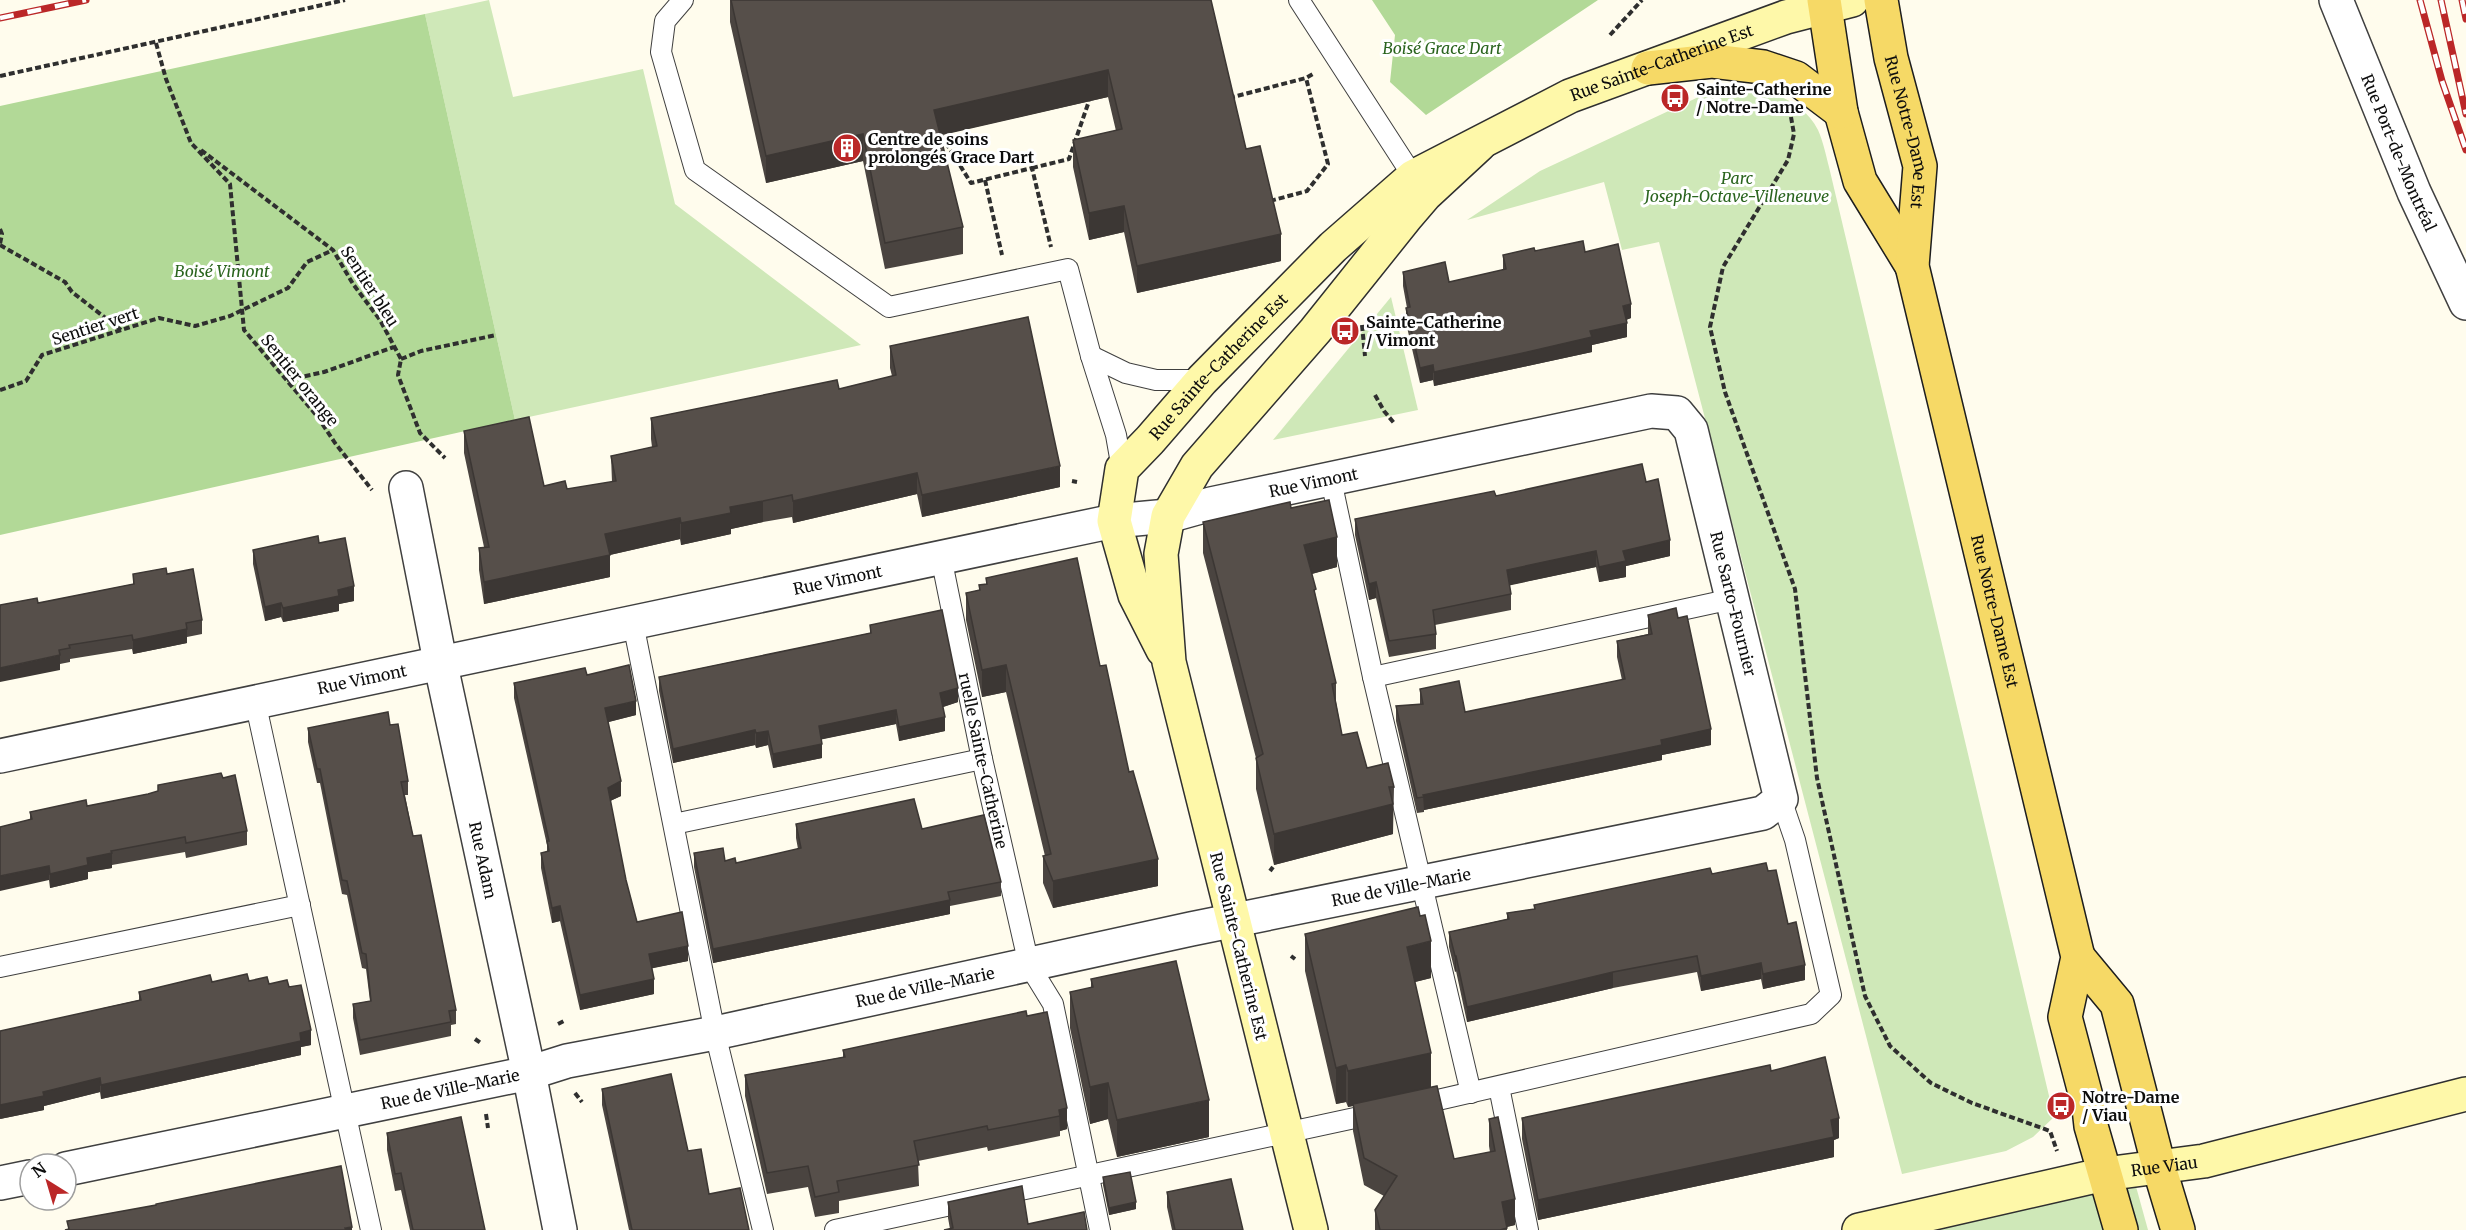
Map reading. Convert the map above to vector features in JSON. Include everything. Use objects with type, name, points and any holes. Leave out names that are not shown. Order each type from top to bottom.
[{"type":"main road","name":"Rue Notre-Dame Est","points":[[1881,0],[1891,58],[1920,166],[1912,266]]},
{"type":"main road","name":"Rue Notre-Dame Est","points":[[1834,2],[1841,112],[1860,181],[1912,266],[2078,957],[2065,1017],[2121,1230]]},
{"type":"main road","points":[[1648,68],[1712,61],[1763,68],[1796,78],[1841,112]]},
{"type":"main road","name":"Rue Notre-Dame Est","points":[[2078,957],[2117,1004],[2159,1167],[2178,1230]]},
{"type":"street","name":"Rue Port-de-Montréal","points":[[2336,0],[2414,192],[2466,303]]},
{"type":"street","name":"Rue Sainte-Catherine Est","points":[[1169,662],[1135,595],[1113,520],[1122,469],[1202,380],[1333,247],[1479,145],[1570,96],[1786,17],[1834,2]]},
{"type":"street","name":"Rue Sainte-Catherine Est","points":[[1311,1230],[1169,662],[1161,554],[1168,516],[1197,466],[1315,331],[1419,186]]},
{"type":"street","name":"Rue Vimont","points":[[0,756],[1113,520],[1168,516],[1211,504],[1651,411],[1677,413]]},
{"type":"street","name":"Rue Sarto-Fournier","points":[[1677,413],[1691,430],[1781,799]]},
{"type":"street","name":"Rue Adam","points":[[406,488],[440,661],[529,1072],[560,1230]]},
{"type":"street","name":"Rue de Ville-Marie","points":[[78,1166],[529,1072],[567,1061],[715,1033],[1191,929],[1422,884],[1763,813],[1781,799]]},
{"type":"street","name":"Rue Viau","points":[[1859,1230],[1914,1224],[2105,1174],[2204,1161],[2466,1094]]},
{"type":"street","points":[[0,1183],[18,1179]]},
{"type":"lane","points":[[683,0],[665,21],[660,52],[695,170],[889,307],[1068,269],[1091,356],[1116,435],[1122,469]]},
{"type":"lane","points":[[1299,0],[1419,186]]},
{"type":"lane","points":[[1091,356],[1126,373],[1156,380],[1202,380]]},
{"type":"lane","points":[[1331,480],[1373,677],[1471,1093]]},
{"type":"lane","name":"ruelle Sainte-Catherine","points":[[941,557],[982,759],[1029,965],[1053,1004],[1100,1230]]},
{"type":"lane","points":[[1373,677],[1732,599]]},
{"type":"lane","points":[[633,623],[715,1033],[763,1230]]},
{"type":"lane","points":[[255,701],[371,1230]]},
{"type":"lane","points":[[674,824],[982,759]]},
{"type":"lane","points":[[835,1230],[1471,1093],[1811,1014],[1831,995],[1795,840],[1781,799]]},
{"type":"lane","points":[[0,967],[300,905]]},
{"type":"lane","points":[[1498,1087],[1528,1230]]},
{"type":"path","points":[[0,76],[345,0]]},
{"type":"path","points":[[1610,35],[1642,0]]},
{"type":"path","name":"Sentier orange","points":[[156,43],[166,79],[191,143],[230,184],[244,330],[317,416],[372,490]]},
{"type":"path","points":[[1228,98],[1306,78],[1312,74]]},
{"type":"path","points":[[1267,202],[1307,191],[1329,164],[1306,78]]},
{"type":"path","points":[[941,135],[971,183],[985,180],[1070,159],[1089,102]]},
{"type":"path","points":[[1791,107],[1794,134],[1788,160],[1723,267],[1710,327],[1725,392],[1795,589],[1817,778],[1865,996],[1890,1046],[1931,1083],[1972,1103],[2050,1131]]},
{"type":"path","name":"Sentier bleu","points":[[191,143],[333,250],[353,284],[380,320],[401,359],[398,375],[420,433],[445,458]]},
{"type":"path","points":[[1032,168],[1057,271]]},
{"type":"path","points":[[985,180],[1002,255]]},
{"type":"path","points":[[0,229],[2,234],[0,245],[65,282],[72,292],[121,330]]},
{"type":"path","name":"Sentier vert","points":[[0,390],[26,381],[42,355],[159,318],[195,326],[230,316],[288,288],[307,262],[333,250]]},
{"type":"path","points":[[1365,317],[1362,325],[1365,356]]},
{"type":"path","points":[[401,359],[422,351],[496,335]]},
{"type":"path","points":[[287,380],[324,372],[394,347]]},
{"type":"path","points":[[1376,395],[1384,411],[1394,423]]},
{"type":"path","points":[[558,1024],[564,1021]]},
{"type":"path","points":[[475,1039],[482,1044]]},
{"type":"path","points":[[575,1093],[582,1102]]},
{"type":"path","points":[[486,1113],[488,1128]]},
{"type":"green space","points":[[489,0],[513,97],[643,69],[675,204],[861,345],[515,420],[425,14]]},
{"type":"green space","name":"Boisé Grace Dart","points":[[1372,0],[1598,0],[1426,115],[1390,82],[1395,35]]},
{"type":"green space","name":"Boisé Vimont","points":[[425,14],[515,420],[0,535],[0,106]]},
{"type":"green space","name":"Parc Joseph-Octave-Villeneuve","points":[[1748,86],[1788,100],[1805,112],[1818,130],[1823,143],[2054,1117],[2033,1137],[2006,1151],[1902,1174],[1659,242],[1622,250],[1604,182],[1467,220],[1540,171],[1720,87]]},
{"type":"green space","points":[[1391,297],[1418,410],[1273,440]]},
{"type":"green space","points":[[2132,1172],[2148,1230],[1915,1230]]},
{"type":"building","name":"Centre de soins prolongés Grace Dart","points":[[731,0],[1211,0],[1246,149],[1260,146],[1281,234],[1137,266],[1124,206],[1089,213],[1073,140],[1122,129],[1108,70],[934,110],[963,227],[885,243],[863,134],[766,156]]},
{"type":"building","points":[[1583,241],[1585,252],[1618,244],[1631,304],[1623,306],[1627,323],[1590,331],[1592,337],[1523,353],[1434,372],[1433,365],[1420,368],[1406,308],[1410,307],[1403,272],[1445,262],[1449,282],[1506,269],[1503,255]]},
{"type":"building","points":[[1028,317],[1060,466],[922,495],[917,473],[793,501],[792,495],[730,507],[731,513],[681,523],[680,518],[605,534],[610,555],[484,582],[479,548],[489,547],[464,431],[529,417],[544,486],[565,481],[567,489],[616,481],[611,456],[657,446],[651,418],[837,380],[839,389],[896,375],[890,346]]},
{"type":"building","points":[[1642,464],[1646,482],[1658,479],[1670,540],[1623,551],[1626,561],[1599,567],[1596,551],[1507,570],[1511,594],[1433,610],[1436,634],[1389,641],[1376,582],[1369,584],[1355,519],[1494,491],[1496,496]]},
{"type":"building","points":[[1329,500],[1337,537],[1304,545],[1336,683],[1332,684],[1342,735],[1357,732],[1367,768],[1388,763],[1394,787],[1389,787],[1393,804],[1274,834],[1256,758],[1263,754],[1203,522],[1290,502],[1291,508]]},
{"type":"building","points":[[318,536],[319,543],[345,538],[354,586],[338,590],[339,596],[283,608],[281,603],[265,607],[253,550]]},
{"type":"building","points":[[1077,558],[1100,666],[1106,665],[1129,772],[1133,771],[1158,859],[1053,881],[1043,856],[1051,854],[1006,665],[982,670],[966,593],[980,590],[979,585],[987,584],[986,578]]},
{"type":"building","points":[[166,568],[167,574],[193,569],[202,620],[186,623],[187,629],[133,640],[132,635],[69,645],[70,648],[59,650],[60,655],[0,668],[0,605],[37,598],[38,603],[134,584],[133,574]]},
{"type":"building","points":[[1676,608],[1678,618],[1687,616],[1711,729],[1661,740],[1662,745],[1417,798],[1396,706],[1423,704],[1420,689],[1459,681],[1465,712],[1625,679],[1617,641],[1652,634],[1648,615]]},
{"type":"building","points":[[942,610],[958,688],[940,693],[945,717],[899,727],[896,710],[819,726],[822,744],[773,754],[768,731],[756,733],[755,730],[673,749],[659,677],[871,633],[870,625]]},
{"type":"building","points":[[629,665],[636,701],[605,708],[621,781],[608,788],[626,880],[637,922],[682,912],[688,946],[649,954],[654,979],[580,995],[560,906],[552,908],[541,853],[549,851],[547,841],[549,841],[514,683],[585,668],[587,675]]},
{"type":"building","points":[[388,712],[390,725],[398,724],[408,781],[401,782],[413,836],[421,835],[456,1010],[449,1011],[451,1022],[360,1040],[353,1004],[371,1001],[366,954],[362,953],[347,881],[342,880],[320,769],[317,769],[308,728]]},
{"type":"building","points":[[221,773],[223,778],[235,775],[247,831],[186,843],[185,837],[111,851],[112,853],[87,858],[88,865],[50,874],[49,866],[0,876],[0,827],[32,819],[30,812],[86,800],[87,806],[148,794],[158,791],[158,785]]},
{"type":"building","points":[[914,799],[922,829],[984,815],[1001,882],[948,892],[950,900],[713,949],[694,853],[723,848],[725,861],[735,858],[736,863],[801,848],[796,824]]},
{"type":"building","points":[[1766,863],[1768,871],[1776,870],[1788,924],[1796,922],[1805,965],[1763,974],[1761,963],[1701,976],[1697,956],[1613,972],[1467,1007],[1449,932],[1509,919],[1507,913],[1535,909],[1534,905],[1710,868],[1712,874]]},
{"type":"building","points":[[1418,907],[1420,916],[1425,915],[1431,941],[1407,947],[1431,1053],[1348,1071],[1346,1065],[1336,1068],[1305,934]]},
{"type":"building","points":[[1176,961],[1209,1100],[1117,1120],[1108,1083],[1090,1087],[1070,992],[1093,987],[1091,979]]},
{"type":"building","points":[[247,974],[249,981],[267,977],[269,984],[287,980],[289,987],[301,985],[311,1030],[300,1033],[301,1041],[101,1085],[100,1078],[43,1092],[44,1096],[0,1105],[0,1031],[141,1000],[139,992],[210,975],[212,982]]},
{"type":"building","points":[[1026,1011],[1027,1016],[1047,1012],[1067,1108],[1059,1110],[1060,1116],[988,1130],[987,1126],[914,1141],[919,1165],[837,1181],[839,1192],[815,1197],[808,1166],[767,1173],[745,1075],[845,1057],[843,1050]]},
{"type":"building","points":[[1825,1057],[1839,1118],[1831,1120],[1834,1137],[1538,1200],[1522,1118],[1770,1065],[1771,1071]]},
{"type":"building","points":[[671,1074],[688,1151],[701,1149],[709,1194],[740,1188],[749,1230],[632,1230],[602,1089]]},
{"type":"building","points":[[1437,1086],[1454,1159],[1495,1151],[1489,1119],[1498,1117],[1515,1199],[1502,1202],[1507,1228],[1500,1230],[1380,1230],[1375,1210],[1397,1176],[1364,1158],[1353,1104]]},
{"type":"building","points":[[461,1117],[485,1230],[413,1230],[401,1173],[395,1174],[387,1133]]},
{"type":"building","points":[[341,1166],[352,1227],[345,1228],[346,1230],[65,1230],[69,1229],[67,1221],[156,1205]]},
{"type":"building","points":[[1130,1172],[1136,1202],[1109,1208],[1103,1177]]},
{"type":"building","points":[[1231,1179],[1243,1230],[1175,1230],[1167,1192]]},
{"type":"building","points":[[1022,1186],[1028,1224],[1084,1212],[1087,1230],[944,1230],[953,1228],[948,1202]]},
{"type":"railway","points":[[0,18],[86,0]]},
{"type":"railway","points":[[2420,0],[2442,81],[2466,150]]},
{"type":"railway","points":[[2441,0],[2466,114]]},
{"type":"railway","points":[[2462,0],[2466,19]]},
{"type":"place","name":"Sainte-Catherine / Notre-Dame","points":[[1675,98]]},
{"type":"place","name":"Centre de soins prolongés Grace Dart","points":[[847,148]]},
{"type":"place","name":"Sainte-Catherine / Vimont","points":[[1345,331]]},
{"type":"place","name":"Notre-Dame / Viau","points":[[2061,1106]]}]
